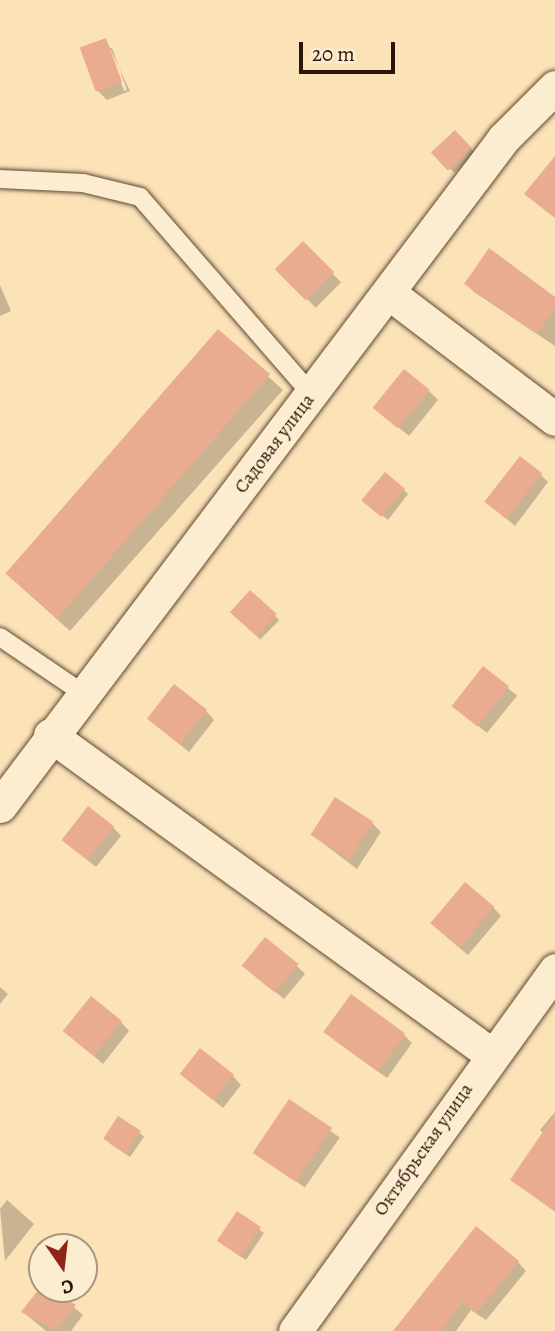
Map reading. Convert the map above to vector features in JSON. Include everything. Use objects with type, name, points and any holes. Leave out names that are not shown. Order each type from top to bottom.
[{"type":"street","name":"Садовая улица","points":[[0,806],[50,735],[85,694],[504,138],[555,87]]},
{"type":"street","points":[[389,293],[555,419]]},
{"type":"street","points":[[50,735],[492,1055]]},
{"type":"street","name":"Октябрьская улица","points":[[295,1331],[555,970]]},
{"type":"lane","points":[[0,179],[83,183],[140,197],[312,395]]},
{"type":"lane","points":[[0,637],[85,694]]},
{"type":"building","points":[[106,38],[122,82],[96,92],[80,48]]},
{"type":"building","points":[[455,130],[472,148],[448,171],[431,153]]},
{"type":"building","points":[[555,156],[555,218],[524,194]]},
{"type":"building","points":[[303,241],[334,272],[306,300],[275,269]]},
{"type":"building","points":[[489,248],[555,297],[555,309],[537,334],[464,284]]},
{"type":"building","points":[[218,329],[270,374],[58,619],[5,574]]},
{"type":"building","points":[[404,369],[430,390],[398,429],[373,408]]},
{"type":"building","points":[[520,456],[542,473],[506,519],[484,502]]},
{"type":"building","points":[[385,472],[405,489],[381,517],[361,500]]},
{"type":"building","points":[[250,590],[277,614],[257,636],[230,612]]},
{"type":"building","points":[[483,666],[509,686],[478,727],[452,706]]},
{"type":"building","points":[[174,684],[207,710],[180,745],[147,719]]},
{"type":"building","points":[[335,797],[374,822],[349,860],[310,835]]},
{"type":"building","points":[[88,806],[114,826],[88,860],[62,840]]},
{"type":"building","points":[[465,882],[494,906],[459,948],[430,923]]},
{"type":"building","points":[[265,937],[298,964],[275,993],[242,966]]},
{"type":"building","points":[[351,994],[405,1033],[378,1071],[323,1032]]},
{"type":"building","points":[[91,996],[122,1021],[94,1056],[63,1031]]},
{"type":"building","points":[[200,1048],[234,1074],[214,1100],[180,1074]]},
{"type":"building","points":[[289,1099],[332,1128],[296,1182],[253,1153]]},
{"type":"building","points":[[555,1114],[555,1211],[510,1180]]},
{"type":"building","points":[[118,1116],[141,1131],[126,1153],[103,1139]]},
{"type":"building","points":[[237,1211],[261,1227],[241,1257],[217,1241]]},
{"type":"building","points":[[476,1226],[519,1261],[477,1313],[462,1302],[441,1331],[393,1331]]},
{"type":"building","points":[[28,1303],[76,1305],[56,1331],[21,1312]]}]
